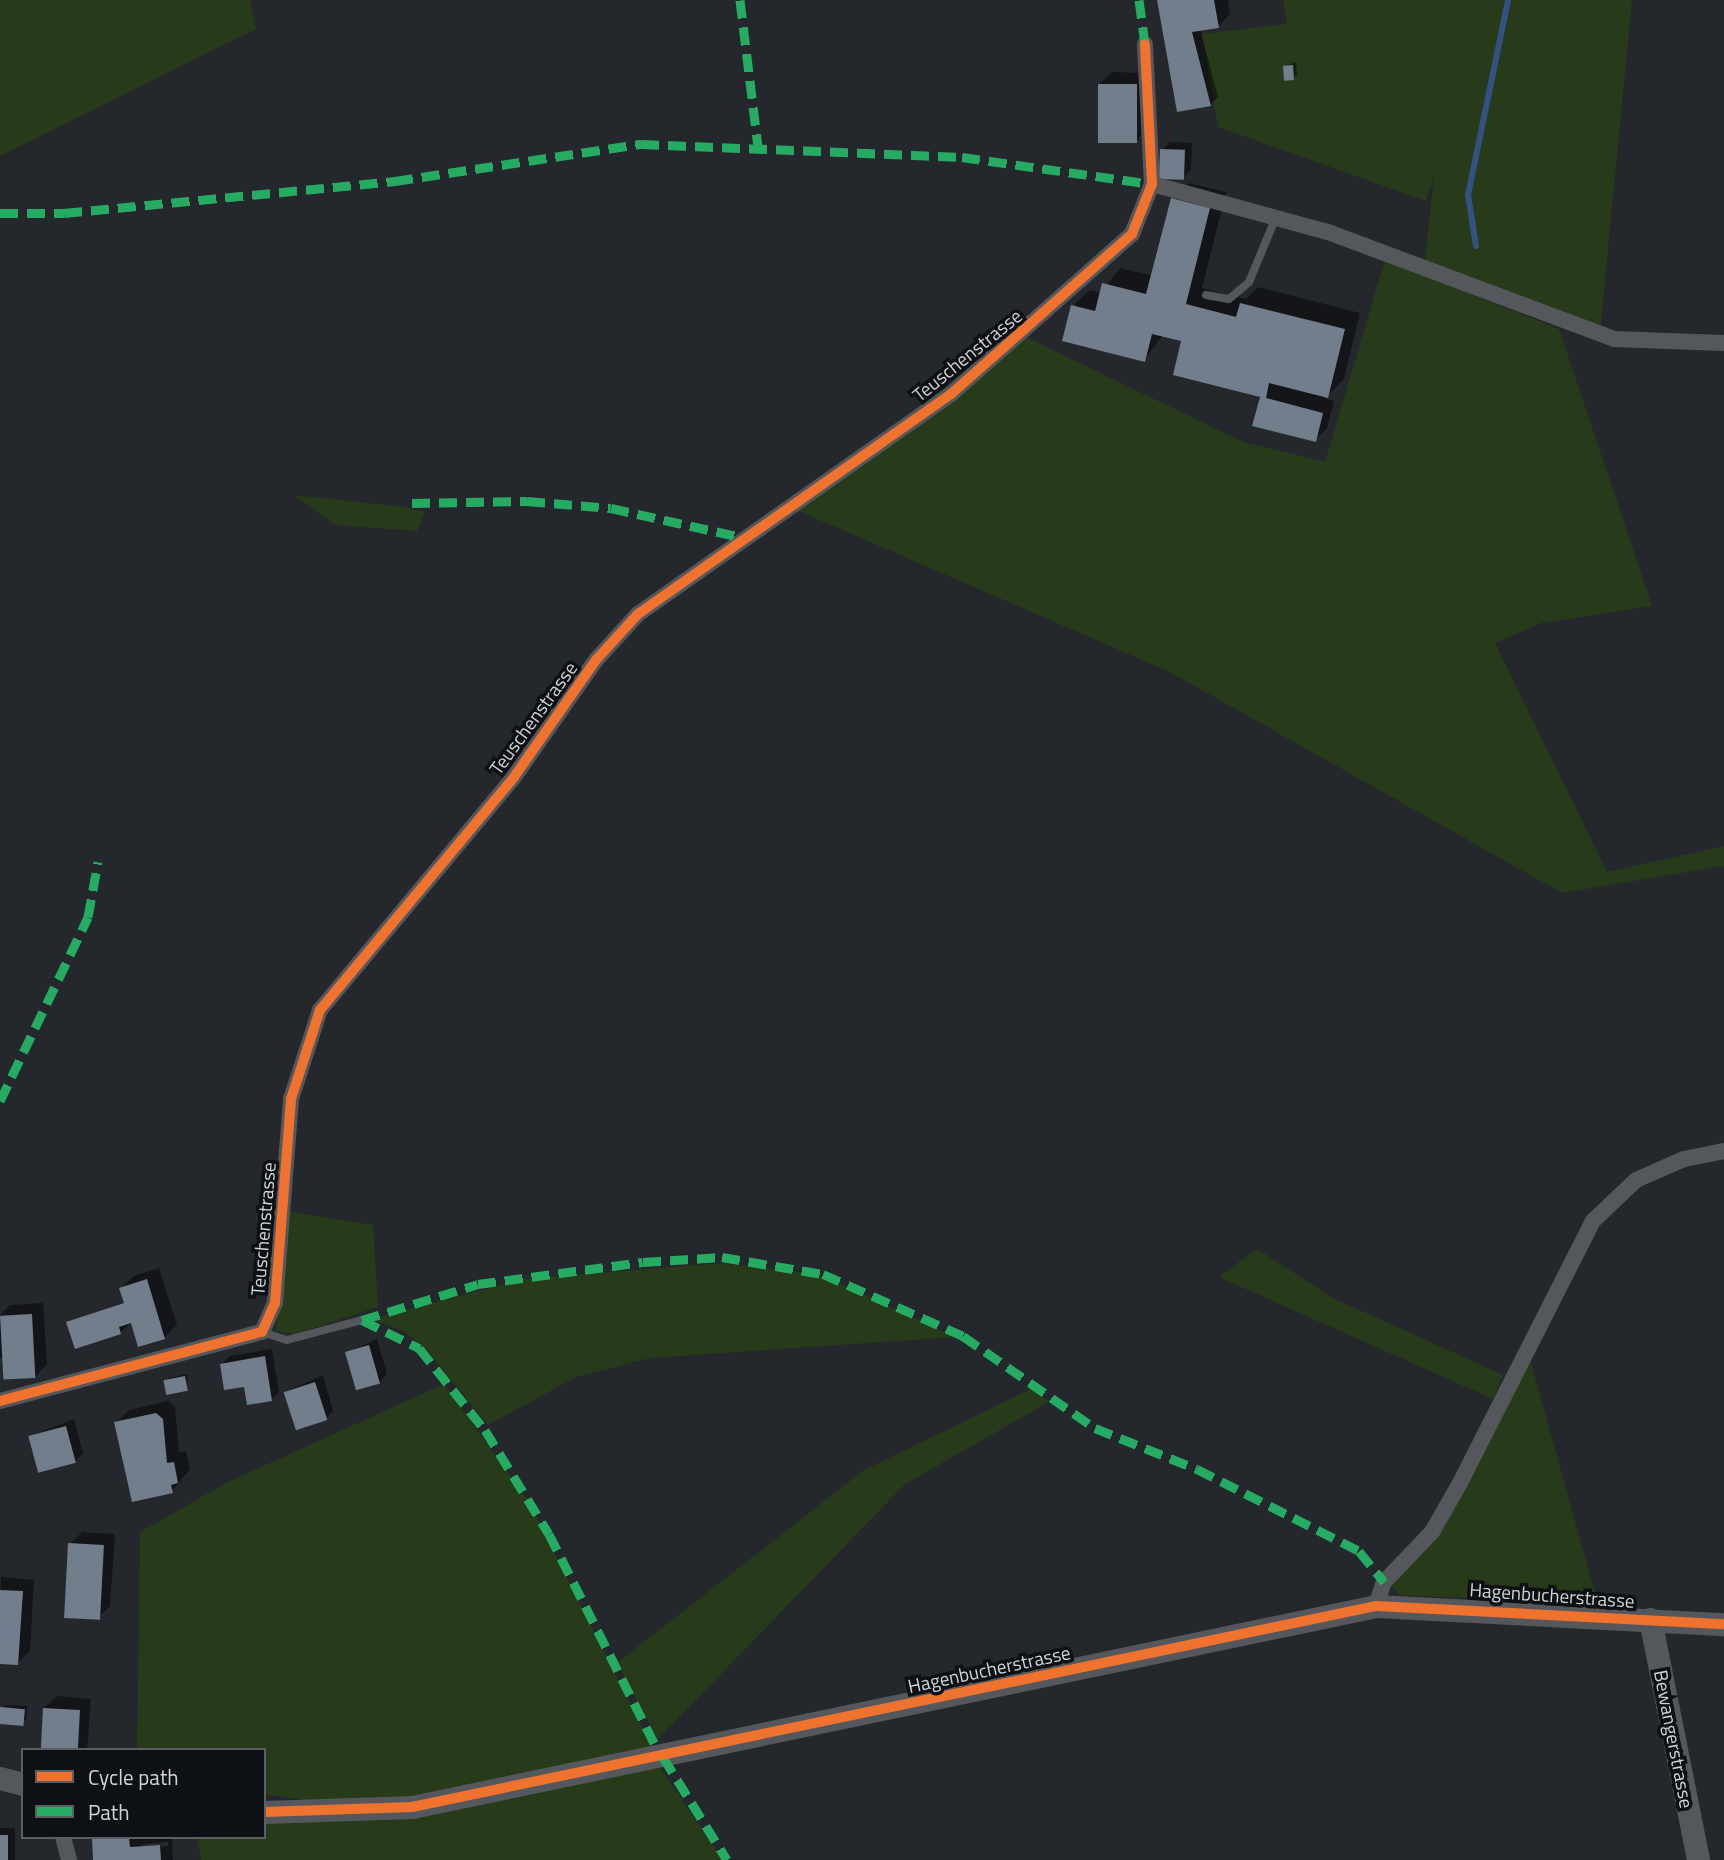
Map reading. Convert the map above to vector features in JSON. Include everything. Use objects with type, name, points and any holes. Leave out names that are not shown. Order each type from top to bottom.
[{"type":"street","name":"Teuschenstrasse","points":[[262,1332],[275,1303],[291,1100],[303,1049],[320,1010],[347,972],[514,776],[596,660],[638,614],[951,394],[1132,234],[1152,184],[1145,44]]},
{"type":"street","points":[[1152,184],[1276,217],[1614,339],[1724,343]]},
{"type":"street","points":[[1376,1606],[1384,1582],[1432,1532],[1460,1483],[1593,1221],[1636,1180],[1684,1159],[1724,1151]]},
{"type":"street","points":[[0,1401],[237,1344],[262,1332]]},
{"type":"street","name":"Hagenbucherstrasse","points":[[266,1812],[412,1807],[1376,1606],[1724,1625]]},
{"type":"street","name":"Bewangerstrasse","points":[[1650,1619],[1699,1860]]},
{"type":"street","points":[[0,1777],[21,1783]]},
{"type":"street","points":[[64,1839],[69,1860]]},
{"type":"lane","points":[[1206,296],[1229,299],[1249,282],[1276,217]]},
{"type":"lane","points":[[262,1332],[287,1340],[362,1320]]},
{"type":"green space","points":[[0,0],[250,0],[256,29],[0,156]]},
{"type":"green space","points":[[1283,0],[1632,0],[1600,331],[1424,269],[1434,176],[1426,201],[1218,127],[1202,34],[1287,24]]},
{"type":"green space","points":[[1385,260],[1559,329],[1652,606],[1541,623],[1495,643],[1607,872],[1724,846],[1724,866],[1562,893],[1170,672],[794,509],[1024,336],[1243,442],[1325,462]]},
{"type":"green space","points":[[293,495],[405,507],[425,512],[417,531],[336,525]]},
{"type":"green space","points":[[286,1211],[373,1225],[378,1307],[295,1334],[276,1331]]},
{"type":"green space","points":[[1257,1249],[1333,1298],[1503,1375],[1493,1399],[1219,1277]]},
{"type":"green space","points":[[722,1263],[821,1275],[955,1337],[650,1358],[576,1377],[488,1425],[426,1349],[403,1331],[371,1319],[524,1279]]},
{"type":"green space","points":[[1528,1352],[1598,1604],[1399,1595],[1391,1585],[1436,1535]]},
{"type":"green space","points":[[444,1384],[529,1502],[653,1749],[412,1796],[331,1804],[266,1794],[266,1748],[137,1748],[140,1532],[228,1482]]},
{"type":"green space","points":[[1031,1389],[1049,1402],[905,1484],[658,1739],[617,1663],[864,1470]]},
{"type":"green space","points":[[659,1766],[723,1860],[201,1860],[197,1839],[266,1839],[266,1823]]},
{"type":"building","points":[[1157,0],[1214,0],[1219,28],[1192,32],[1211,106],[1177,112]]},
{"type":"building","points":[[1293,65],[1294,80],[1284,81],[1283,66]]},
{"type":"building","points":[[1098,84],[1137,84],[1137,143],[1098,143]]},
{"type":"building","points":[[1160,149],[1185,150],[1184,180],[1159,179]]},
{"type":"building","points":[[1171,198],[1210,208],[1186,304],[1236,317],[1240,303],[1345,329],[1328,398],[1269,383],[1266,398],[1323,413],[1316,442],[1252,426],[1260,397],[1173,375],[1181,341],[1152,334],[1145,362],[1062,341],[1071,305],[1095,311],[1102,283],[1146,294]]},
{"type":"building","points":[[147,1279],[165,1339],[138,1347],[131,1323],[119,1327],[121,1334],[75,1349],[66,1322],[124,1303],[119,1288]]},
{"type":"building","points":[[32,1314],[35,1378],[3,1380],[0,1316]]},
{"type":"building","points":[[369,1345],[380,1383],[356,1390],[345,1352]]},
{"type":"building","points":[[265,1356],[272,1401],[247,1405],[244,1387],[224,1390],[220,1364]]},
{"type":"building","points":[[185,1376],[188,1391],[166,1395],[163,1380]]},
{"type":"building","points":[[315,1382],[327,1420],[296,1430],[284,1392]]},
{"type":"building","points":[[156,1413],[163,1419],[167,1463],[174,1462],[178,1483],[171,1485],[173,1493],[132,1502],[114,1422]]},
{"type":"building","points":[[66,1426],[76,1463],[38,1473],[28,1436]]},
{"type":"building","points":[[68,1543],[104,1545],[100,1620],[64,1618]]},
{"type":"building","points":[[0,1590],[23,1591],[18,1665],[0,1664]]},
{"type":"building","points":[[0,1707],[25,1709],[23,1726],[0,1724]]},
{"type":"building","points":[[43,1708],[80,1710],[78,1748],[41,1748]]},
{"type":"building","points":[[0,1835],[8,1835],[8,1860],[0,1860]]},
{"type":"building","points":[[92,1839],[129,1839],[130,1847],[160,1845],[161,1860],[93,1860]]},
{"type":"waterway","points":[[1476,246],[1468,195],[1508,0]]},
{"type":"marked path","points":[[740,0],[758,146]]},
{"type":"marked path","points":[[1139,0],[1145,44]]},
{"type":"marked path","points":[[0,213],[64,213],[395,181],[641,144],[962,157],[1152,184]]},
{"type":"marked path","points":[[412,503],[527,501],[611,508],[741,537]]},
{"type":"marked path","points":[[0,1101],[88,917],[98,862]]},
{"type":"marked path","points":[[362,1320],[478,1284],[643,1262],[722,1257],[823,1274],[963,1336],[1095,1428],[1197,1469],[1359,1551],[1384,1582]]},
{"type":"marked path","points":[[362,1320],[419,1348],[485,1430],[549,1534],[661,1757]]},
{"type":"marked path","points":[[663,1757],[727,1860]]},
{"type":"cycle path","points":[[0,1401],[262,1332],[275,1303],[291,1099],[320,1010],[514,777],[596,660],[638,614],[951,394],[1132,234],[1152,184],[1145,44]]},
{"type":"cycle path","points":[[266,1812],[412,1807],[1376,1606],[1724,1624]]}]
